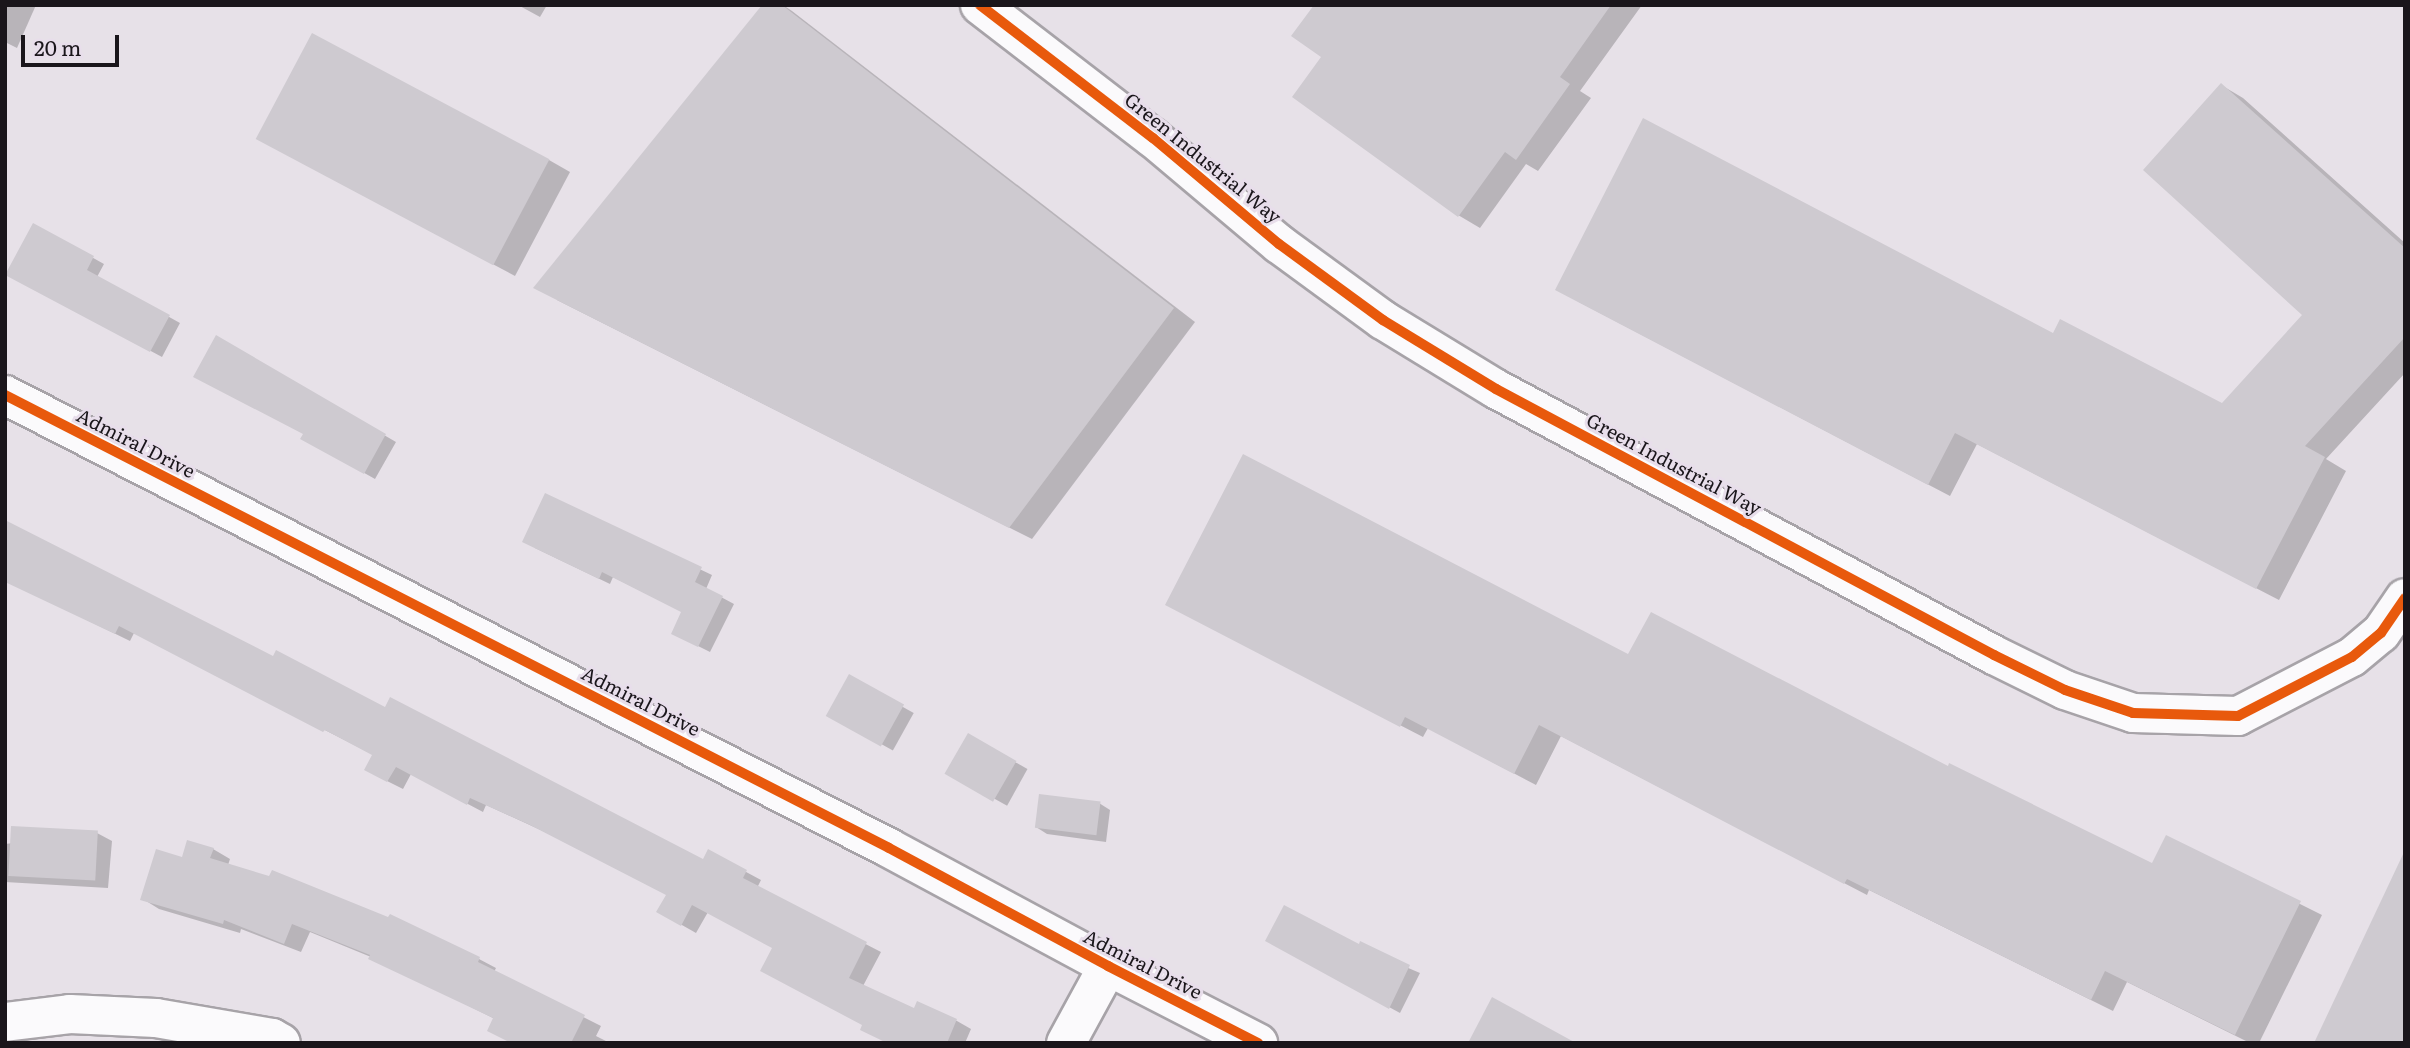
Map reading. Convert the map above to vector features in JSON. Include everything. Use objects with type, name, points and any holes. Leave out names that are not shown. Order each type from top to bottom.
[{"type":"street","name":"Green Industrial Way","points":[[979,5],[1153,138],[1279,244],[1383,320],[1508,395],[2065,690],[2133,713],[2238,716],[2352,657],[2381,633],[2405,598]]},
{"type":"street","name":"Admiral Drive","points":[[5,395],[876,842],[1108,967],[1258,1043]]},
{"type":"street","points":[[1066,1043],[1108,967]]},
{"type":"street","points":[[5,1022],[70,1014],[156,1018],[272,1038],[281,1043]]},
{"type":"building","points":[[762,5],[782,5],[1174,308],[1009,528],[533,288]]},
{"type":"building","points":[[1314,5],[1611,5],[1560,77],[1570,84],[1516,160],[1505,152],[1458,217],[1292,97],[1321,57],[1291,36]]},
{"type":"building","points":[[312,33],[550,159],[493,265],[256,139]]},
{"type":"building","points":[[2221,83],[2405,248],[2405,337],[2305,446],[2325,457],[2256,589],[1955,433],[1928,485],[1555,290],[1643,118],[2053,333],[2060,319],[2222,403],[2302,315],[2143,170]]},
{"type":"building","points":[[33,223],[94,256],[87,270],[170,315],[150,352],[5,275]]},
{"type":"building","points":[[216,335],[386,434],[364,474],[300,439],[303,434],[193,377]]},
{"type":"building","points":[[1243,454],[1628,654],[1651,612],[1948,766],[1949,763],[2152,863],[2166,835],[2301,901],[2235,1035],[2105,971],[2091,1000],[1847,879],[1844,884],[1539,725],[1514,774],[1405,717],[1400,727],[1165,605]]},
{"type":"building","points":[[545,493],[702,567],[695,582],[723,596],[698,647],[671,634],[681,612],[602,572],[599,579],[522,542]]},
{"type":"building","points":[[5,520],[273,656],[276,650],[385,707],[390,697],[703,859],[708,849],[747,870],[743,878],[867,942],[849,978],[914,1008],[917,1001],[957,1019],[947,1043],[887,1043],[860,1030],[862,1025],[760,971],[772,948],[692,905],[681,926],[656,912],[666,895],[528,824],[470,798],[467,805],[396,767],[387,782],[364,770],[372,755],[325,730],[323,732],[119,626],[115,634],[5,582]]},
{"type":"building","points":[[849,674],[904,705],[881,747],[826,716]]},
{"type":"building","points":[[968,733],[1016,761],[993,802],[944,774]]},
{"type":"building","points":[[1039,794],[1101,802],[1096,835],[1035,828]]},
{"type":"building","points":[[11,826],[98,831],[95,880],[8,876]]},
{"type":"building","points":[[187,840],[214,848],[210,858],[269,876],[272,870],[388,917],[390,914],[480,957],[478,962],[585,1015],[571,1043],[511,1043],[487,1031],[493,1018],[368,959],[370,955],[292,924],[284,944],[224,920],[223,924],[140,900],[156,849],[182,857]]},
{"type":"building","points":[[2405,850],[2405,1043],[2314,1043]]},
{"type":"building","points":[[1284,905],[1359,944],[1360,941],[1410,965],[1389,1009],[1265,941]]},
{"type":"building","points":[[1492,997],[1576,1043],[1468,1043]]},
{"type":"cycle path","points":[[980,5],[1153,138],[1279,244],[1383,320],[1496,389],[1994,655],[2065,690],[2133,713],[2238,716],[2352,657],[2381,633],[2405,598]]},
{"type":"cycle path","points":[[5,395],[889,848],[1258,1043]]}]
